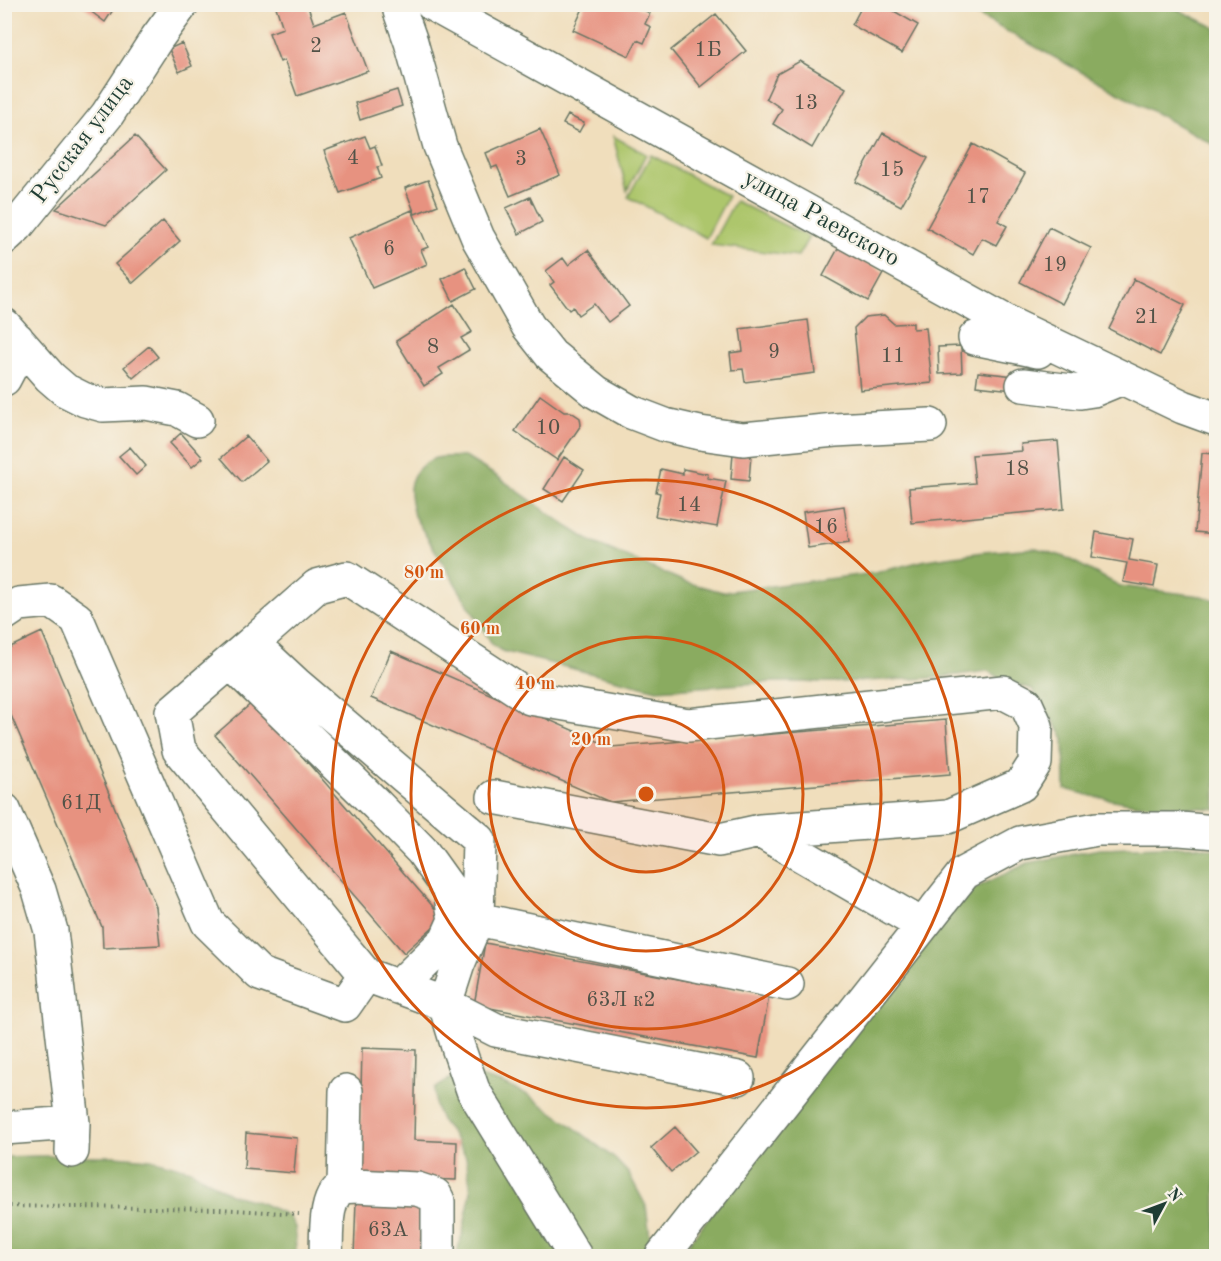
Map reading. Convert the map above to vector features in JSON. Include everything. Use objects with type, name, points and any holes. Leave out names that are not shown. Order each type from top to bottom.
[{"type":"street","name":"Русская улица","points":[[4,238],[107,115],[182,4]]},
{"type":"street","points":[[400,4],[400,11],[440,146],[477,238],[534,333],[550,355],[596,392],[631,412],[666,425],[743,439],[835,430],[930,425]]},
{"type":"street","name":"улица Раевского","points":[[432,4],[1014,326],[1183,407],[1216,419]]},
{"type":"street","points":[[4,379],[14,360],[11,332]]},
{"type":"street","points":[[11,332],[50,377],[65,390],[85,400],[103,405],[146,403],[177,409],[197,420]]},
{"type":"street","points":[[975,338],[1035,352],[1044,351],[1051,344]]},
{"type":"street","points":[[1023,385],[1080,392],[1093,390],[1122,378]]},
{"type":"street","points":[[494,797],[719,840],[760,831],[948,817],[1021,785],[1035,763],[1036,726],[1026,704],[1003,692],[688,725],[530,698],[347,578],[317,586],[172,712],[179,750],[366,975],[445,1004],[496,1030],[738,1078]]},
{"type":"street","points":[[4,614],[19,604],[51,601],[77,620],[208,923],[260,974],[345,1005],[366,975]]},
{"type":"street","points":[[241,653],[296,684],[479,840],[477,919],[458,964],[445,1004],[473,1090],[575,1257]]},
{"type":"street","points":[[241,653],[415,843],[450,890],[454,920],[446,940],[398,987]]},
{"type":"street","points":[[4,810],[39,890],[51,931],[72,1137],[4,1128]]},
{"type":"street","points":[[662,1257],[964,873],[1020,843],[1097,830],[1180,829],[1216,832]]},
{"type":"street","points":[[760,831],[922,925]]},
{"type":"street","points":[[477,919],[788,984]]},
{"type":"street","points":[[326,1257],[336,1197],[346,1091]]},
{"type":"street","points":[[336,1197],[417,1189],[435,1195],[438,1201],[438,1257]]},
{"type":"path","points":[[4,1206],[219,1209],[299,1214],[336,1197]]},
{"type":"green space","points":[[959,5],[1169,5],[1216,28],[1216,146]]},
{"type":"green space","points":[[613,136],[646,154],[627,191]]},
{"type":"green space","points":[[651,155],[728,196],[706,238],[628,197]]},
{"type":"green space","points":[[735,201],[809,237],[798,256],[711,245]]},
{"type":"green space","points":[[439,457],[465,457],[592,542],[685,582],[723,592],[875,573],[926,560],[1036,548],[1065,557],[1120,586],[1216,600],[1216,809],[1136,804],[1065,789],[1064,738],[1032,689],[999,678],[988,671],[933,678],[773,682],[657,690],[502,651],[492,644],[414,516],[411,501],[411,482],[424,464]]},
{"type":"green space","points":[[1197,846],[1216,850],[1216,1256],[679,1256],[919,943],[973,889],[1028,863],[1099,849]]},
{"type":"green space","points":[[455,1075],[480,1077],[528,1095],[615,1159],[629,1174],[646,1206],[651,1245],[644,1256],[458,1256],[471,1191],[466,1157],[442,1122],[435,1106],[435,1089]]},
{"type":"green space","points":[[115,1156],[151,1159],[191,1170],[230,1194],[261,1203],[288,1215],[295,1227],[296,1256],[5,1256],[4,1157]]},
{"type":"building","points":[[81,4],[117,4],[105,22]]},
{"type":"building","points":[[275,4],[307,4],[314,24],[346,12],[368,71],[297,96],[284,60],[280,62],[269,33],[283,28]]},
{"type":"building","points":[[585,4],[631,4],[650,13],[645,24],[651,27],[644,43],[637,40],[629,56],[573,30]]},
{"type":"building","points":[[863,4],[882,4],[918,25],[902,53],[852,25]]},
{"type":"building","points":[[716,14],[746,51],[701,87],[671,50]]},
{"type":"building","points":[[182,43],[192,66],[179,72],[169,49]]},
{"type":"building","points":[[800,61],[846,88],[812,148],[773,124],[782,109],[766,98],[777,74]]},
{"type":"building","points":[[397,90],[402,106],[360,120],[355,103]]},
{"type":"building","points":[[568,115],[584,123],[579,132],[563,124]]},
{"type":"building","points":[[540,129],[560,175],[510,196],[497,166],[492,168],[486,153]]},
{"type":"building","points":[[883,133],[928,158],[901,206],[856,182]]},
{"type":"building","points":[[135,136],[166,170],[106,225],[56,209]]},
{"type":"building","points":[[365,136],[370,148],[375,146],[382,166],[377,167],[381,178],[340,193],[324,151]]},
{"type":"building","points":[[973,144],[1025,173],[998,221],[1007,226],[996,245],[982,238],[973,254],[927,228]]},
{"type":"building","points":[[428,180],[438,205],[415,214],[405,188]]},
{"type":"building","points":[[530,197],[542,222],[519,234],[506,208]]},
{"type":"building","points":[[412,210],[428,247],[421,250],[427,264],[372,288],[349,238]]},
{"type":"building","points":[[163,221],[180,241],[133,283],[115,264]]},
{"type":"building","points":[[1049,227],[1091,248],[1062,304],[1020,282]]},
{"type":"building","points":[[839,247],[884,272],[868,301],[823,276]]},
{"type":"building","points":[[588,250],[629,306],[608,322],[594,304],[578,315],[573,307],[569,310],[550,285],[554,282],[546,271],[563,258],[568,265]]},
{"type":"building","points":[[465,267],[476,289],[453,301],[442,279]]},
{"type":"building","points":[[1134,279],[1185,305],[1160,355],[1109,329]]},
{"type":"building","points":[[454,304],[472,332],[461,338],[469,350],[439,368],[443,374],[424,386],[396,341]]},
{"type":"building","points":[[884,315],[894,324],[913,323],[913,329],[926,328],[932,383],[860,390],[854,328],[865,317]]},
{"type":"building","points":[[808,320],[815,373],[745,382],[743,369],[732,370],[730,353],[743,351],[740,329]]},
{"type":"building","points":[[149,346],[158,357],[133,378],[124,367]]},
{"type":"building","points":[[961,346],[962,373],[939,374],[938,347]]},
{"type":"building","points":[[978,372],[1015,376],[1013,390],[976,386]]},
{"type":"building","points":[[540,395],[564,412],[571,412],[580,418],[581,425],[557,460],[515,431]]},
{"type":"building","points":[[181,433],[203,458],[192,467],[170,443]]},
{"type":"building","points":[[246,436],[267,461],[242,482],[221,458]]},
{"type":"building","points":[[1058,441],[1064,509],[912,523],[909,488],[975,483],[972,455],[1022,451],[1021,444]]},
{"type":"building","points":[[130,447],[146,466],[136,475],[119,456]]},
{"type":"building","points":[[733,453],[751,455],[749,481],[731,479]]},
{"type":"building","points":[[1202,453],[1216,454],[1216,534],[1195,532]]},
{"type":"building","points":[[564,457],[584,470],[563,501],[544,489]]},
{"type":"building","points":[[661,469],[683,474],[683,469],[708,474],[707,478],[726,481],[717,527],[655,516],[660,493],[656,492]]},
{"type":"building","points":[[844,506],[849,542],[808,548],[803,512]]},
{"type":"building","points":[[1096,532],[1133,539],[1129,560],[1158,565],[1154,587],[1123,582],[1127,563],[1092,557]]},
{"type":"building","points":[[42,632],[156,907],[160,945],[103,948],[102,927],[4,699],[4,650]]},
{"type":"building","points":[[391,651],[611,747],[946,720],[950,774],[610,802],[371,698]]},
{"type":"building","points":[[254,701],[443,918],[404,953],[215,735]]},
{"type":"building","points":[[485,943],[769,996],[758,1058],[474,1005]]},
{"type":"building","points":[[362,1048],[416,1050],[414,1140],[457,1142],[456,1180],[359,1177]]},
{"type":"building","points":[[675,1127],[696,1151],[671,1172],[651,1148]]},
{"type":"building","points":[[246,1133],[297,1138],[294,1173],[244,1169]]},
{"type":"building","points":[[356,1201],[422,1204],[420,1256],[354,1256]]}]
